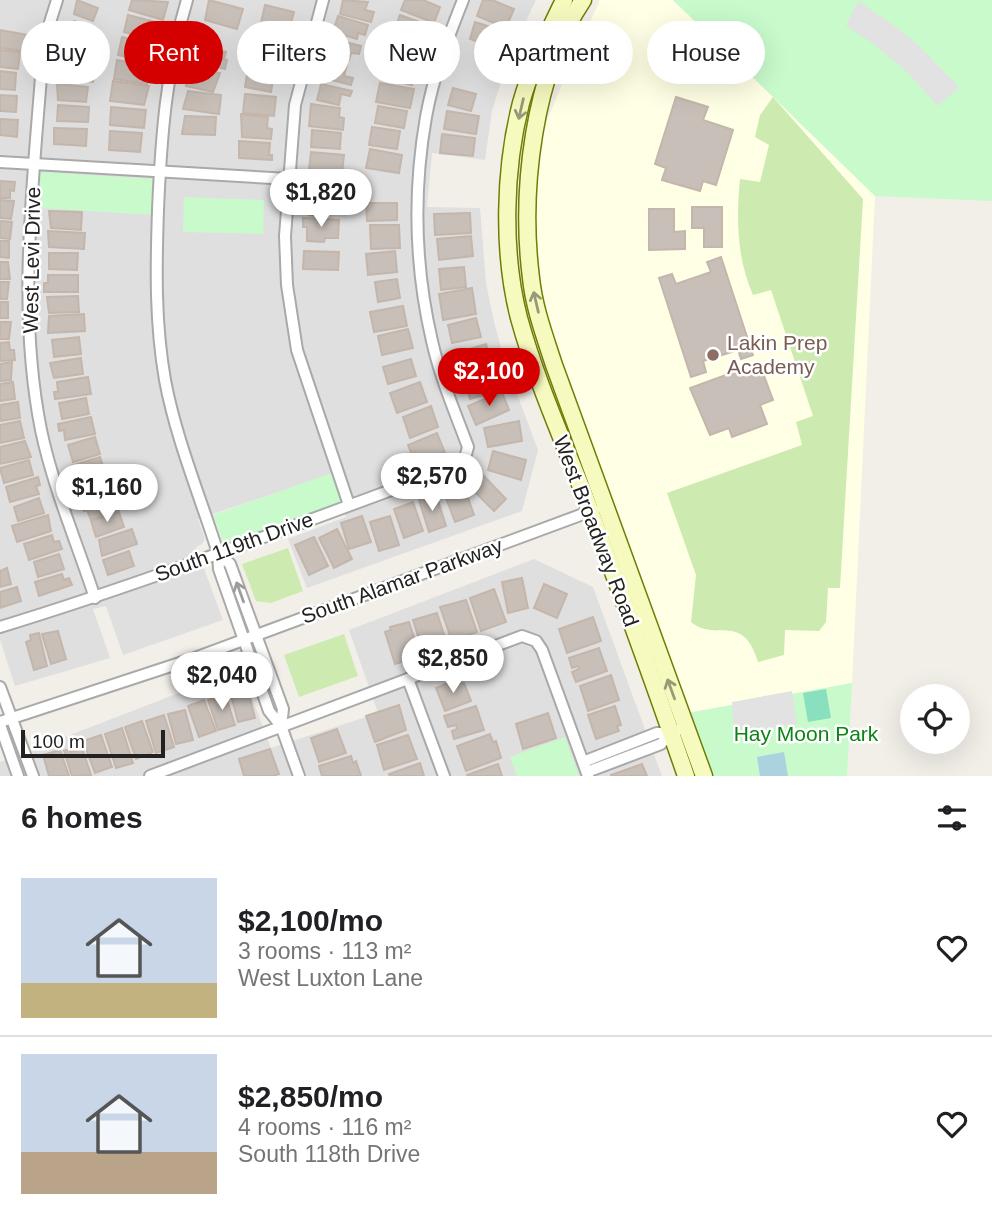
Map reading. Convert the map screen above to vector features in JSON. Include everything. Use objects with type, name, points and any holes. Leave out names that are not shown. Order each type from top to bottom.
[{"type":"main road","name":"West Broadway Road","points":[[564,0],[539,51],[522,102],[512,159],[508,253],[519,316],[535,369],[598,509]]},
{"type":"main road","name":"West Broadway Road","points":[[583,0],[552,61],[536,125],[528,178],[527,237],[531,281],[542,328],[598,509],[678,730],[704,776]]},
{"type":"main road","name":"West Broadway Road","points":[[678,730],[686,776]]},
{"type":"street","name":"West Levi Drive","points":[[57,0],[47,33],[42,64],[27,307],[32,374],[42,432],[96,598]]},
{"type":"street","points":[[187,0],[166,88],[159,172],[155,280],[158,335],[165,382],[178,432],[218,553],[219,569],[269,711],[281,726],[299,776]]},
{"type":"street","points":[[323,0],[295,105],[285,236],[287,285],[297,350],[349,505]]},
{"type":"street","name":"South 119th Drive","points":[[0,627],[96,598],[454,467],[465,458],[468,447],[432,342],[422,291],[417,231],[426,116],[443,51],[463,0]]},
{"type":"street","points":[[0,162],[289,179]]},
{"type":"street","name":"South Alamar Parkway","points":[[3,721],[192,659],[598,509]]},
{"type":"street","points":[[218,553],[230,564],[283,709],[281,726]]},
{"type":"street","points":[[157,775],[522,636],[531,637],[542,650],[586,770],[657,733],[678,730]]},
{"type":"street","points":[[408,679],[444,776]]},
{"type":"street","points":[[0,687],[3,721],[18,776]]},
{"type":"street","points":[[3,721],[33,776]]},
{"type":"shaded area","points":[[0,0],[536,0],[526,21],[474,21],[474,84],[500,84],[492,111],[485,160],[432,153],[427,207],[480,208],[486,283],[494,322],[505,362],[538,450],[522,511],[307,588],[288,539],[346,517],[332,474],[198,519],[205,539],[196,547],[223,620],[123,655],[106,606],[93,609],[110,658],[15,686],[0,640]]},
{"type":"shaded area","name":"Lakin Prep Academy","points":[[600,0],[673,0],[695,21],[647,21],[647,84],[760,84],[875,196],[852,683],[688,713],[573,397],[546,312],[535,252],[534,186],[544,128],[562,84],[633,84],[633,21],[590,21]]},
{"type":"shaded area","points":[[858,1],[915,42],[959,87],[938,106],[906,71],[871,42],[846,26]]},
{"type":"shaded area","points":[[534,559],[593,587],[662,776],[0,776],[0,762],[241,669],[271,748],[378,713],[349,630]]},
{"type":"shaded area","points":[[792,691],[797,724],[734,734],[732,702]]},
{"type":"green space","points":[[673,0],[992,0],[992,201],[875,196],[760,84],[765,84],[765,21],[695,21]]},
{"type":"green space","points":[[773,97],[863,199],[840,588],[828,588],[826,622],[819,631],[785,630],[784,655],[758,662],[752,646],[737,632],[700,628],[691,622],[696,575],[667,493],[802,445],[796,422],[813,416],[771,290],[753,295],[741,253],[738,224],[740,179],[760,182],[769,145],[755,137],[760,115]]},
{"type":"green space","points":[[40,172],[154,179],[152,215],[38,208]]},
{"type":"green space","points":[[184,197],[264,200],[263,234],[183,232]]},
{"type":"green space","points":[[332,473],[342,501],[224,545],[213,515]]},
{"type":"green space","points":[[288,548],[303,591],[271,603],[256,601],[242,564]]},
{"type":"green space","points":[[344,634],[358,676],[299,697],[284,655]]},
{"type":"green space","name":"Hay Moon Park","points":[[852,683],[847,776],[713,776],[688,713]]},
{"type":"green space","points":[[826,689],[831,718],[808,722],[803,693]]},
{"type":"green space","points":[[565,737],[579,776],[517,776],[510,757]]},
{"type":"water","points":[[784,752],[788,776],[760,776],[757,757]]},
{"type":"building","points":[[77,0],[98,8],[93,21],[74,14]]},
{"type":"building","points":[[132,0],[168,2],[163,20],[129,10]]},
{"type":"building","points":[[209,0],[243,9],[239,21],[237,21],[237,29],[223,25],[223,21],[205,20]]},
{"type":"building","points":[[343,0],[368,2],[365,10],[374,12],[371,21],[340,14]]},
{"type":"building","points":[[405,0],[423,0],[440,7],[435,21],[401,10]]},
{"type":"building","points":[[483,0],[492,0],[514,9],[509,21],[489,21],[477,16]]},
{"type":"building","points":[[265,5],[294,12],[292,21],[261,21]]},
{"type":"building","points":[[128,15],[151,21],[127,21]]},
{"type":"building","points":[[400,15],[417,21],[398,21]]},
{"type":"building","points":[[338,16],[364,24],[364,35],[358,33],[357,39],[350,37],[350,21],[336,21]]},
{"type":"building","points":[[0,30],[21,34],[21,51],[0,48]]},
{"type":"building","points":[[122,37],[124,37],[124,56],[118,55]]},
{"type":"building","points":[[350,43],[361,46],[359,54],[351,53],[350,56]]},
{"type":"building","points":[[0,50],[20,52],[18,69],[0,67]]},
{"type":"building","points":[[223,51],[226,52],[224,59],[227,60],[225,69]]},
{"type":"building","points":[[117,60],[124,61],[124,81],[114,79]]},
{"type":"building","points":[[0,71],[16,73],[15,90],[0,89]]},
{"type":"building","points":[[113,81],[149,86],[144,105],[110,101]]},
{"type":"building","points":[[57,84],[88,87],[86,102],[58,100]]},
{"type":"building","points":[[186,84],[216,84],[213,92]]},
{"type":"building","points":[[245,84],[272,84],[271,92],[245,87]]},
{"type":"building","points":[[321,84],[352,91],[350,96],[341,94],[339,105],[317,100]]},
{"type":"building","points":[[380,84],[414,89],[410,108],[376,102]]},
{"type":"building","points":[[453,88],[476,94],[471,111],[448,105]]},
{"type":"building","points":[[188,91],[221,95],[219,114],[183,109]]},
{"type":"building","points":[[245,94],[276,97],[274,116],[243,113]]},
{"type":"building","points":[[0,95],[17,96],[16,112],[0,111]]},
{"type":"building","points":[[676,97],[708,107],[703,120],[733,130],[716,185],[703,181],[700,191],[662,180],[666,168],[655,164]]},
{"type":"building","points":[[311,104],[340,108],[339,117],[344,118],[343,130],[309,126]]},
{"type":"building","points":[[58,105],[89,107],[88,122],[57,121]]},
{"type":"building","points":[[378,106],[407,111],[404,128],[375,123]]},
{"type":"building","points":[[111,107],[146,110],[144,128],[110,125]]},
{"type":"building","points":[[447,111],[479,116],[476,134],[444,129]]},
{"type":"building","points":[[241,114],[268,117],[267,128],[272,129],[271,139],[242,137]]},
{"type":"building","points":[[185,116],[216,117],[215,135],[182,134]]},
{"type":"building","points":[[0,119],[18,120],[17,137],[0,135]]},
{"type":"building","points":[[372,127],[400,131],[397,149],[369,145]]},
{"type":"building","points":[[54,128],[87,129],[86,146],[54,144]]},
{"type":"building","points":[[312,130],[341,133],[340,149],[311,147]]},
{"type":"building","points":[[110,131],[142,133],[140,152],[109,150]]},
{"type":"building","points":[[442,134],[475,138],[473,156],[440,153]]},
{"type":"building","points":[[239,141],[270,143],[269,155],[272,155],[272,160],[239,158]]},
{"type":"building","points":[[370,149],[402,155],[399,173],[366,168]]},
{"type":"building","points":[[311,152],[344,155],[342,173],[309,170]]},
{"type":"building","points":[[0,181],[15,182],[14,191],[10,190],[10,198],[0,198]]},
{"type":"building","points":[[307,193],[342,194],[341,213],[319,212],[318,216],[309,215]]},
{"type":"building","points":[[0,200],[14,201],[11,219],[0,218]]},
{"type":"building","points":[[366,203],[397,203],[397,220],[367,221]]},
{"type":"building","points":[[692,207],[722,207],[722,247],[704,247],[704,228],[692,228]]},
{"type":"building","points":[[649,209],[674,209],[674,232],[685,231],[685,249],[649,250]]},
{"type":"building","points":[[49,211],[82,212],[81,230],[51,228]]},
{"type":"building","points":[[470,213],[471,233],[435,235],[434,214]]},
{"type":"building","points":[[303,218],[339,220],[338,238],[325,238],[324,242],[307,241],[307,227],[303,227]]},
{"type":"building","points":[[0,221],[12,222],[10,239],[0,238]]},
{"type":"building","points":[[370,225],[399,225],[400,248],[371,249]]},
{"type":"building","points":[[48,231],[85,233],[84,249],[49,247]]},
{"type":"building","points":[[471,236],[473,256],[439,260],[437,239]]},
{"type":"building","points":[[0,241],[9,241],[9,258],[0,257]]},
{"type":"building","points":[[304,251],[339,252],[338,270],[303,269]]},
{"type":"building","points":[[395,251],[397,272],[368,275],[366,254]]},
{"type":"building","points":[[49,253],[78,253],[77,270],[49,269]]},
{"type":"building","points":[[721,257],[753,355],[741,359],[738,350],[703,361],[706,372],[691,377],[659,278],[672,274],[676,284],[711,272],[707,262]]},
{"type":"building","points":[[0,262],[8,262],[10,279],[0,279]]},
{"type":"building","points":[[464,267],[466,287],[441,290],[439,269]]},
{"type":"building","points":[[48,275],[78,275],[78,292],[44,292]]},
{"type":"building","points":[[397,279],[400,298],[378,302],[375,282]]},
{"type":"building","points":[[0,282],[9,282],[7,299],[0,299]]},
{"type":"building","points":[[472,288],[476,314],[443,320],[439,294]]},
{"type":"building","points":[[78,296],[79,312],[49,313],[47,297]]},
{"type":"building","points":[[0,302],[8,302],[8,318],[0,318]]},
{"type":"building","points":[[403,306],[407,326],[374,332],[370,312]]},
{"type":"building","points":[[84,314],[85,331],[48,333],[49,316]]},
{"type":"building","points":[[476,318],[481,337],[452,343],[448,325]]},
{"type":"building","points":[[0,322],[11,322],[9,339],[0,339]]},
{"type":"building","points":[[408,329],[413,348],[382,355],[378,336]]},
{"type":"building","points":[[79,337],[81,354],[54,357],[52,340]]},
{"type":"building","points":[[9,342],[10,350],[14,350],[15,360],[0,361],[0,343]]},
{"type":"building","points":[[486,344],[491,362],[459,371],[454,354]]},
{"type":"building","points":[[81,358],[83,374],[54,378],[50,363]]},
{"type":"building","points":[[411,359],[416,376],[388,384],[383,367]]},
{"type":"building","points":[[12,362],[11,380],[0,381],[0,364]]},
{"type":"building","points":[[745,368],[747,373],[761,368],[773,400],[760,405],[767,424],[732,437],[729,428],[710,435],[690,388]]},
{"type":"building","points":[[497,372],[502,389],[470,399],[465,381]]},
{"type":"building","points":[[88,377],[91,394],[55,399],[54,392],[58,392],[57,382]]},
{"type":"building","points":[[13,382],[15,399],[0,401],[0,384]]},
{"type":"building","points":[[420,382],[427,402],[397,413],[390,393]]},
{"type":"building","points":[[502,392],[509,410],[476,425],[468,406]]},
{"type":"building","points":[[86,398],[89,414],[62,419],[59,403]]},
{"type":"building","points":[[18,402],[20,418],[0,421],[0,405]]},
{"type":"building","points":[[431,406],[438,427],[410,438],[403,417]]},
{"type":"building","points":[[91,417],[95,434],[65,440],[64,430],[59,431],[58,424]]},
{"type":"building","points":[[20,421],[24,438],[0,443],[0,425]]},
{"type":"building","points":[[519,421],[522,441],[488,447],[484,428]]},
{"type":"building","points":[[437,433],[445,453],[416,465],[408,445]]},
{"type":"building","points":[[95,437],[100,454],[73,462],[68,445]]},
{"type":"building","points":[[25,441],[31,457],[0,464],[0,447]]},
{"type":"building","points":[[493,451],[526,460],[521,480],[488,470]]},
{"type":"building","points":[[100,457],[105,473],[76,482],[71,466]]},
{"type":"building","points":[[29,460],[33,475],[4,483],[0,468]]},
{"type":"building","points":[[480,472],[506,499],[494,511],[468,485]]},
{"type":"building","points":[[112,473],[117,489],[83,499],[79,483]]},
{"type":"building","points":[[38,477],[40,485],[36,486],[39,494],[10,502],[6,487]]},
{"type":"building","points":[[463,483],[474,515],[455,522],[443,490]]},
{"type":"building","points":[[113,493],[119,510],[91,520],[81,504]]},
{"type":"building","points":[[436,494],[446,526],[429,532],[419,500]]},
{"type":"building","points":[[39,498],[44,513],[18,521],[14,507]]},
{"type":"building","points":[[413,502],[423,531],[404,538],[394,509]]},
{"type":"building","points":[[119,512],[124,527],[96,537],[91,521]]},
{"type":"building","points":[[48,515],[51,531],[17,542],[12,526]]},
{"type":"building","points":[[362,516],[371,542],[349,549],[341,523]]},
{"type":"building","points":[[390,516],[399,545],[379,551],[370,522]]},
{"type":"building","points":[[132,529],[137,544],[102,556],[99,540]]},
{"type":"building","points":[[337,529],[352,559],[334,568],[319,538]]},
{"type":"building","points":[[52,535],[54,542],[59,541],[62,549],[29,560],[24,544]]},
{"type":"building","points":[[314,537],[328,566],[309,575],[295,545]]},
{"type":"building","points":[[129,551],[134,566],[108,575],[103,560]]},
{"type":"building","points":[[59,554],[64,569],[38,577],[34,562]]},
{"type":"building","points":[[7,568],[11,584],[0,587],[0,571]]},
{"type":"building","points":[[62,574],[64,580],[69,578],[72,585],[39,596],[35,582]]},
{"type":"building","points":[[522,578],[528,608],[508,613],[502,582]]},
{"type":"building","points":[[544,584],[567,594],[557,618],[534,608]]},
{"type":"building","points":[[17,587],[21,601],[0,608],[0,592]]},
{"type":"building","points":[[494,589],[506,622],[481,631],[470,598]]},
{"type":"building","points":[[466,600],[477,632],[452,641],[440,607]]},
{"type":"building","points":[[437,613],[447,644],[423,652],[413,620]]},
{"type":"building","points":[[593,617],[601,641],[567,653],[559,629]]},
{"type":"building","points":[[409,622],[420,656],[395,664],[385,632],[391,630],[390,627]]},
{"type":"building","points":[[58,631],[66,659],[51,664],[42,634]]},
{"type":"building","points":[[39,633],[47,666],[34,670],[26,642],[31,640],[30,635]]},
{"type":"building","points":[[599,648],[607,671],[576,682],[572,672],[579,669],[578,666],[572,668],[569,658]]},
{"type":"building","points":[[611,675],[619,700],[588,711],[580,686]]},
{"type":"building","points":[[458,679],[460,684],[464,683],[471,701],[445,711],[436,688]]},
{"type":"building","points":[[247,687],[255,718],[238,722],[230,691]]},
{"type":"building","points":[[225,694],[235,725],[218,730],[208,700]]},
{"type":"building","points":[[204,700],[216,731],[199,737],[188,706]]},
{"type":"building","points":[[399,705],[406,730],[375,742],[366,716]]},
{"type":"building","points":[[476,706],[484,730],[454,739],[452,731],[457,729],[456,725],[448,727],[444,716]]},
{"type":"building","points":[[615,706],[621,725],[617,726],[619,731],[596,739],[588,715]]},
{"type":"building","points":[[185,710],[193,740],[176,744],[168,714]]},
{"type":"building","points":[[548,713],[556,738],[523,749],[516,724]]},
{"type":"building","points":[[164,715],[174,747],[156,753],[146,721]]},
{"type":"building","points":[[142,721],[153,752],[136,759],[125,727]]},
{"type":"building","points":[[122,728],[133,763],[116,768],[105,734]]},
{"type":"building","points":[[337,729],[346,753],[319,762],[311,738]]},
{"type":"building","points":[[490,734],[493,742],[496,741],[501,758],[466,771],[457,746]]},
{"type":"building","points":[[101,735],[112,767],[95,773],[83,741]]},
{"type":"building","points":[[408,735],[417,759],[384,770],[377,745]]},
{"type":"building","points":[[82,748],[91,775],[72,776],[64,751],[70,749],[71,752]]},
{"type":"building","points":[[270,749],[279,774],[244,776],[239,759]]},
{"type":"building","points":[[60,750],[69,776],[49,776],[43,755]]},
{"type":"building","points":[[351,756],[353,763],[356,761],[361,776],[322,776],[319,766]]},
{"type":"building","points":[[420,763],[424,776],[389,774]]},
{"type":"building","points":[[498,764],[502,776],[467,776],[467,775]]},
{"type":"building","points":[[642,764],[647,776],[611,776],[611,775]]},
{"type":"place","name":"Lakin Prep Academy","points":[[713,355]]}]
